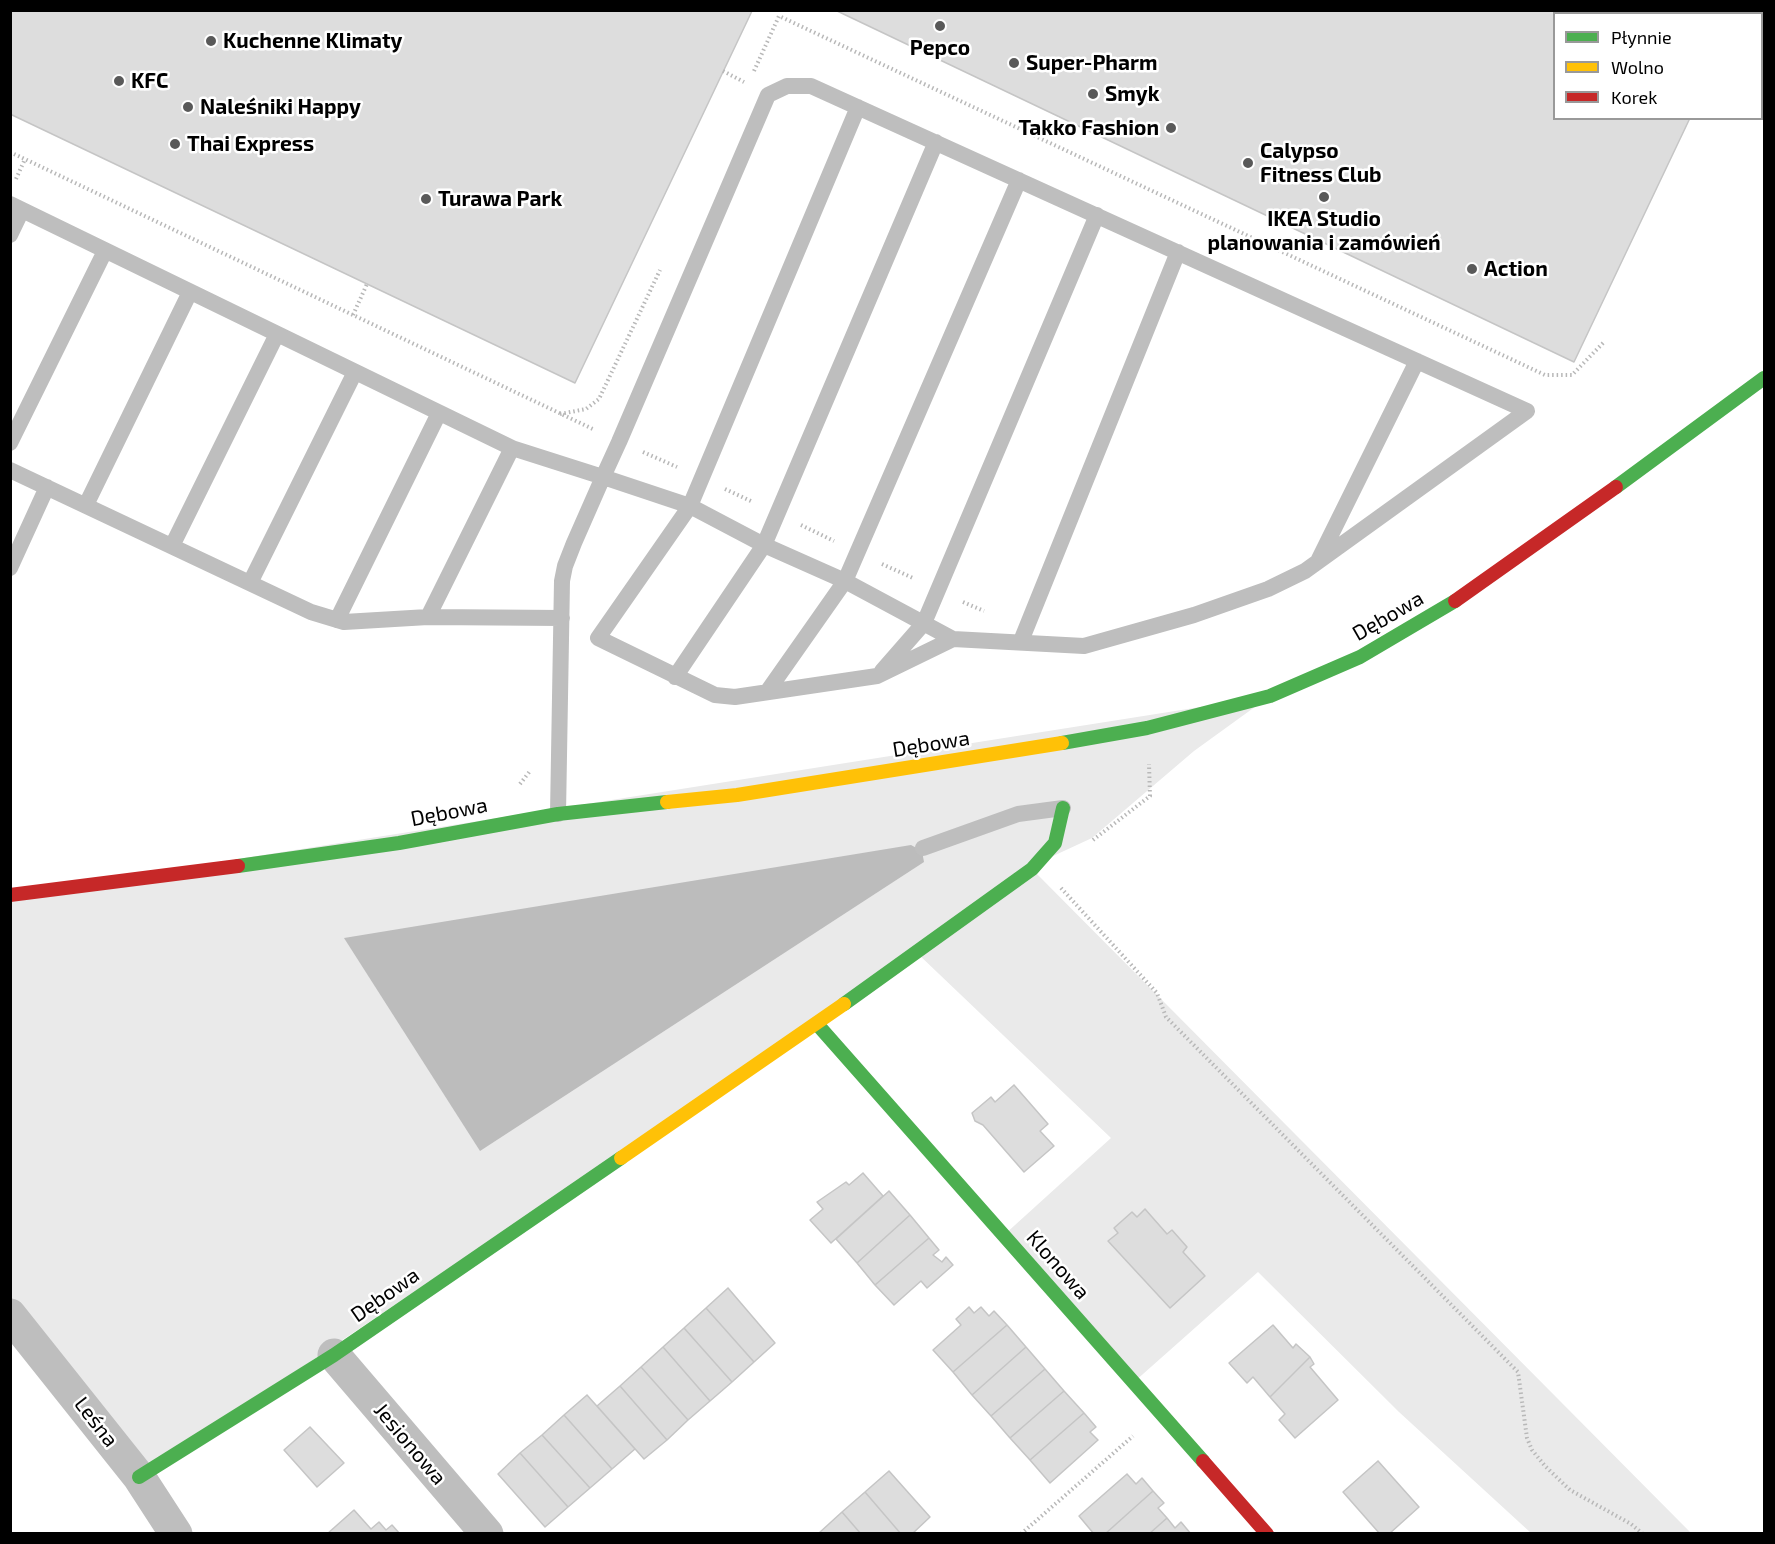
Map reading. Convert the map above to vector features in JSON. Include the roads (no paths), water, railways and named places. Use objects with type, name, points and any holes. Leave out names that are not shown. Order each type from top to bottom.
[{"type":"street","name":"Dębowa","points":[[10,895],[114,884],[399,843],[558,814],[737,795],[1000,754],[1147,728],[1270,696],[1329,672],[1396,638],[1524,554],[1764,378]]},
{"type":"street","name":"Dębowa","points":[[140,1477],[334,1355],[817,1024],[1038,863],[1055,843],[1063,808]]},
{"type":"street","name":"Klonowa","points":[[817,1024],[1267,1533]]},
{"type":"street","name":"Leśna","points":[[10,1315],[140,1477],[176,1533]]},
{"type":"street","name":"Jesionowa","points":[[334,1355],[487,1533]]},
{"type":"lane","points":[[10,235],[16,207],[512,448],[603,477],[690,506],[765,545],[845,581],[953,639],[1084,646],[1194,615],[1257,592],[1305,571],[1317,563],[1527,411],[811,86],[787,86],[768,95],[619,442],[603,477],[565,566],[561,618],[558,814]]},
{"type":"lane","points":[[858,107],[690,506],[598,638],[715,695],[735,697],[877,676],[953,639]]},
{"type":"lane","points":[[675,677],[765,545],[936,142]]},
{"type":"lane","points":[[767,692],[845,581],[1019,180]]},
{"type":"lane","points":[[877,676],[924,623],[1097,215]]},
{"type":"lane","points":[[10,442],[105,251]]},
{"type":"lane","points":[[1021,641],[1178,252]]},
{"type":"lane","points":[[86,505],[190,292]]},
{"type":"lane","points":[[172,546],[277,334]]},
{"type":"lane","points":[[1317,563],[1417,361]]},
{"type":"lane","points":[[250,583],[355,372]]},
{"type":"lane","points":[[337,620],[439,412]]},
{"type":"lane","points":[[428,617],[512,448]]},
{"type":"lane","points":[[10,470],[311,612],[337,620],[428,617],[561,618]]},
{"type":"lane","points":[[10,568],[47,487]]},
{"type":"lane","points":[[923,848],[1018,814],[1063,808]]},
{"type":"place","name":"Pepco","points":[[940,26]]},
{"type":"place","name":"Kuchenne Klimaty","points":[[211,41]]},
{"type":"place","name":"Super-Pharm","points":[[1014,63]]},
{"type":"place","name":"KFC","points":[[119,81]]},
{"type":"place","name":"Smyk","points":[[1093,94]]},
{"type":"place","name":"Naleśniki Happy","points":[[188,107]]},
{"type":"place","name":"Takko Fashion","points":[[1171,128]]},
{"type":"place","name":"Thai Express","points":[[175,144]]},
{"type":"place","name":"Calypso Fitness Club","points":[[1248,163]]},
{"type":"place","name":"IKEA Studio planowania i zamówień","points":[[1324,197]]},
{"type":"place","name":"Turawa Park","points":[[426,199]]},
{"type":"place","name":"Action","points":[[1472,269]]}]
